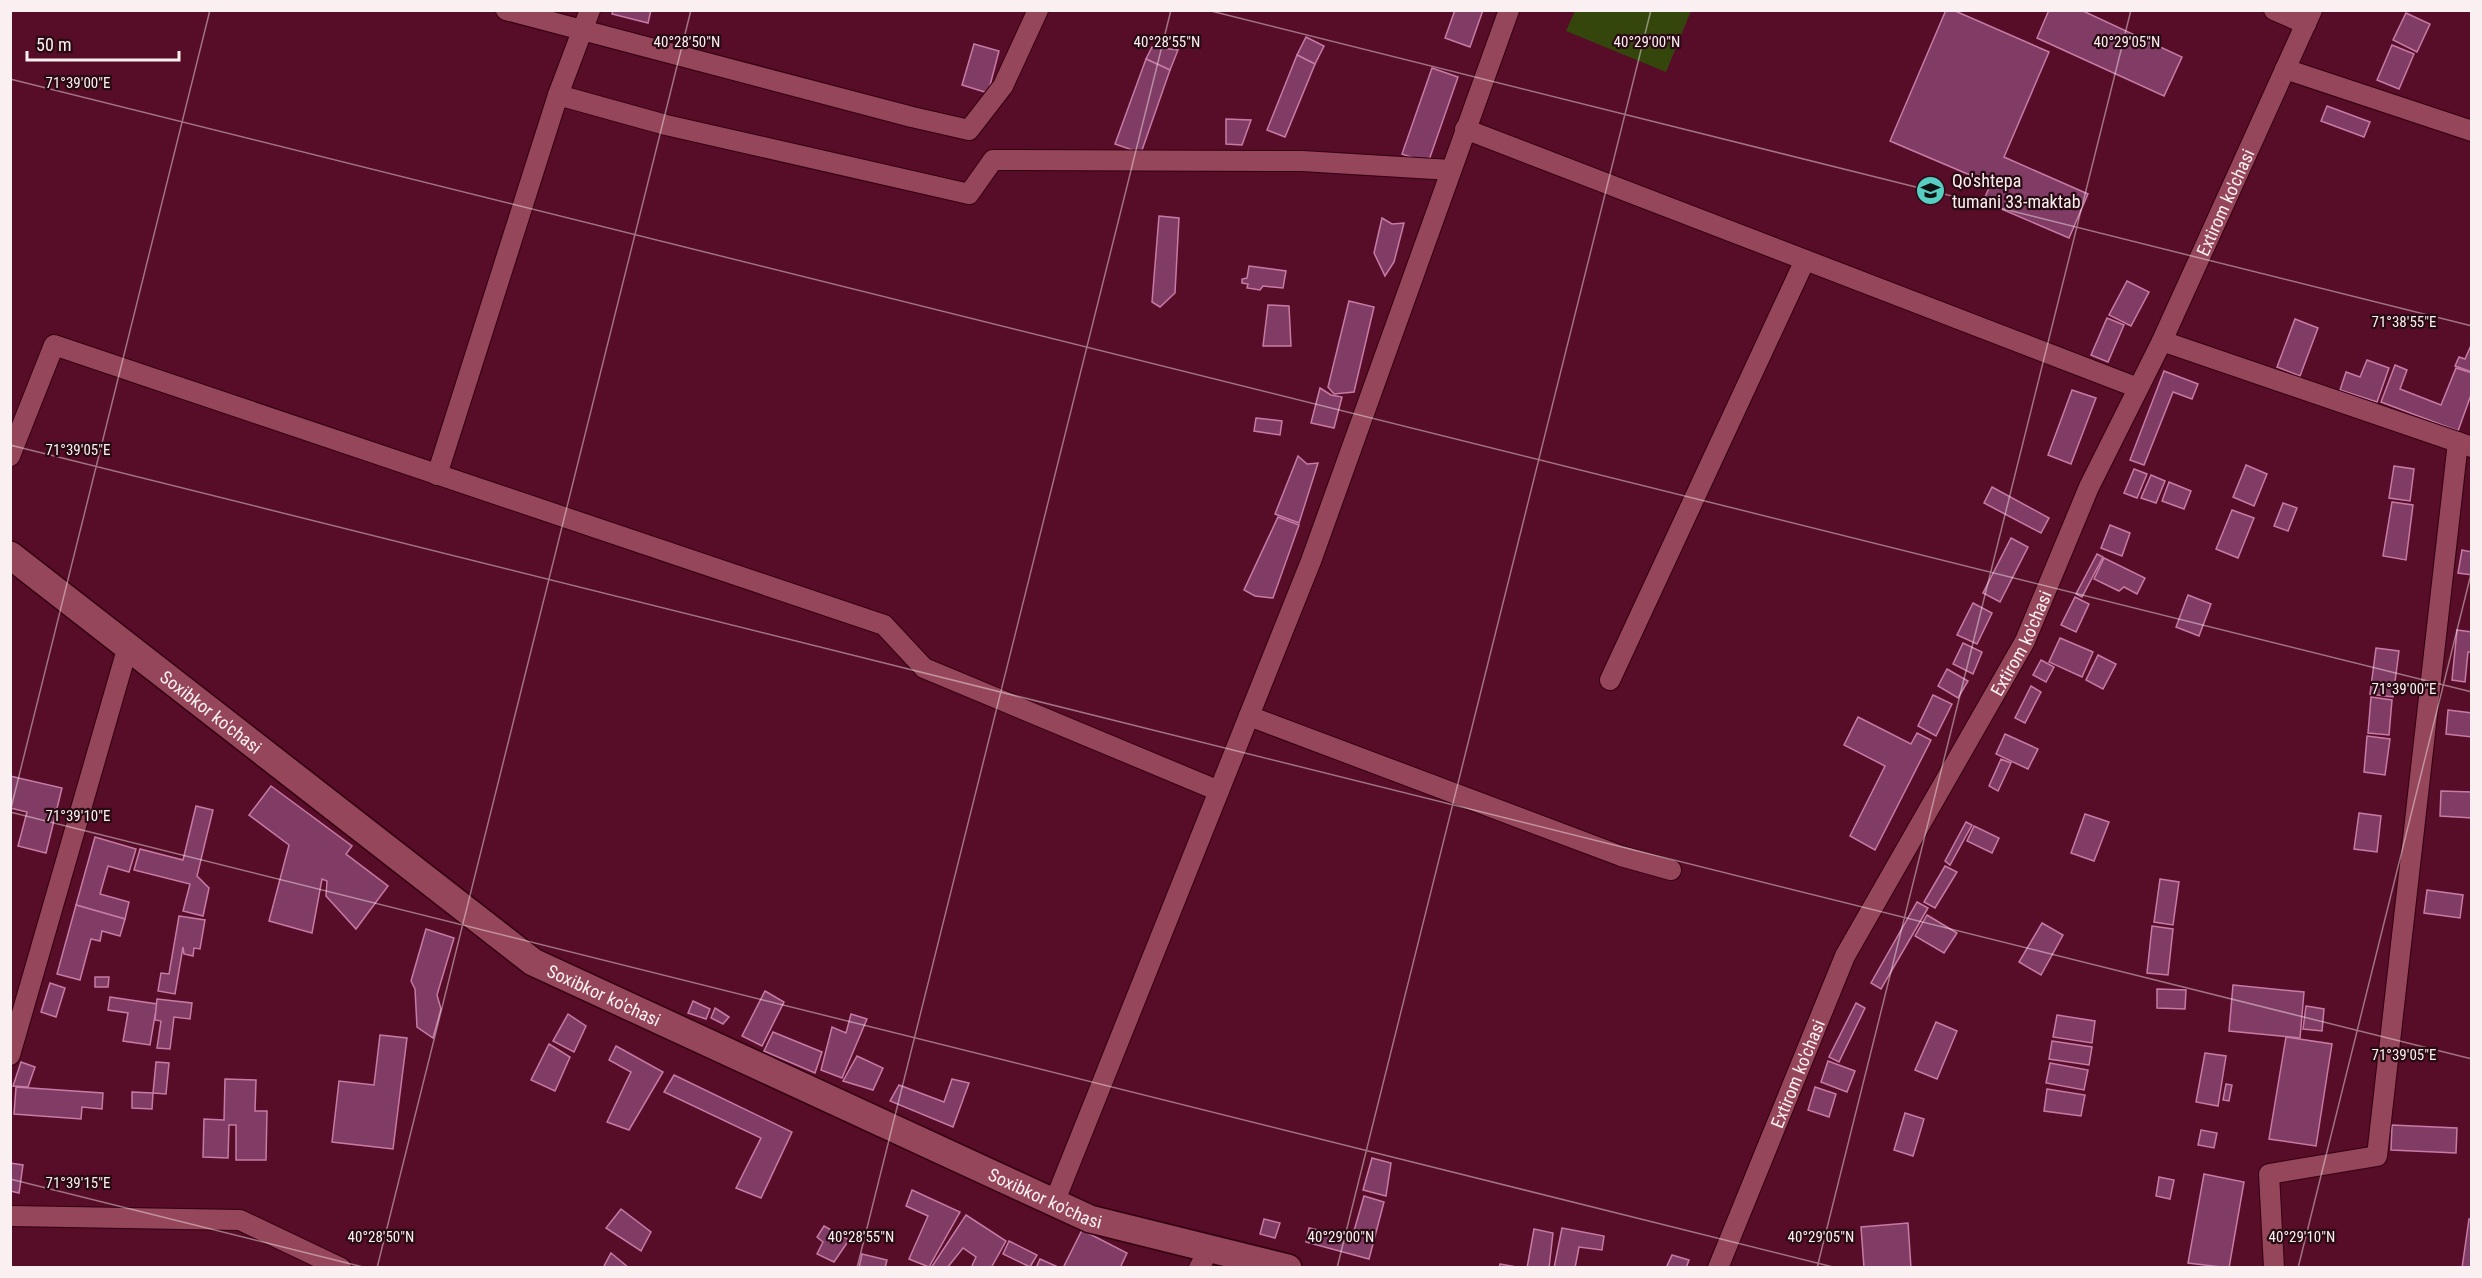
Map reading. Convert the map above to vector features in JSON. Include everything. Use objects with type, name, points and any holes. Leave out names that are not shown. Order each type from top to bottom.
[{"type":"main road","name":"Soxibkor ko'chasi","points":[[10,555],[533,962],[1090,1219],[1205,1258],[1288,1268]]},
{"type":"street","points":[[506,10],[900,114],[969,130],[1003,86],[1038,10]]},
{"type":"street","points":[[437,475],[558,95],[590,10]]},
{"type":"street","points":[[1054,1203],[1311,561],[1509,10]]},
{"type":"street","points":[[2274,10],[2309,17]]},
{"type":"street","name":"Extirom ko'chasi","points":[[1718,1268],[1845,956],[2025,641],[2089,487],[2162,341],[2309,17]]},
{"type":"street","points":[[2285,69],[2472,131]]},
{"type":"street","points":[[558,95],[666,124],[969,194],[993,160],[1302,160],[1451,170]]},
{"type":"street","points":[[1465,129],[2138,388]]},
{"type":"street","points":[[1611,680],[1805,260]]},
{"type":"street","points":[[2162,341],[2465,444],[2377,1156],[2269,1174],[2274,1268]]},
{"type":"street","points":[[10,456],[54,345],[884,625],[924,668],[1218,791]]},
{"type":"street","points":[[10,1055],[128,646]]},
{"type":"street","points":[[1249,716],[1621,856],[1671,870]]},
{"type":"street","points":[[10,1216],[240,1220],[341,1268]]},
{"type":"green space","points":[[1575,10],[1691,11],[1666,72],[1566,31]]},
{"type":"building","points":[[613,10],[651,10],[648,23],[612,14]]},
{"type":"building","points":[[1455,10],[1483,10],[1470,47],[1445,38]]},
{"type":"building","points":[[1946,10],[1953,10],[2049,52],[2004,157],[2088,194],[2069,238],[1983,201],[1991,184],[1890,141]]},
{"type":"building","points":[[2049,10],[2081,10],[2182,57],[2164,96],[2037,38]]},
{"type":"building","points":[[2406,13],[2430,24],[2417,52],[2393,40]]},
{"type":"building","points":[[1306,37],[1324,46],[1315,64],[1297,55]]},
{"type":"building","points":[[974,44],[999,51],[988,93],[962,85]]},
{"type":"building","points":[[2392,45],[2414,54],[2399,89],[2377,80]]},
{"type":"building","points":[[1152,47],[1178,50],[1170,70],[1146,59]]},
{"type":"building","points":[[1297,55],[1315,64],[1285,137],[1267,130]]},
{"type":"building","points":[[1146,59],[1170,70],[1141,153],[1115,144]]},
{"type":"building","points":[[1432,68],[1458,77],[1428,163],[1402,154]]},
{"type":"building","points":[[2327,106],[2370,122],[2364,137],[2321,121]]},
{"type":"building","points":[[1226,119],[1251,120],[1242,145],[1226,144]]},
{"type":"building","points":[[1159,216],[1179,218],[1175,293],[1160,307],[1152,302]]},
{"type":"building","points":[[1382,218],[1392,224],[1404,223],[1394,262],[1385,276],[1374,253]]},
{"type":"building","points":[[1249,266],[1286,271],[1283,288],[1263,286],[1260,290],[1247,288],[1248,284],[1242,283],[1242,279],[1247,278]]},
{"type":"building","points":[[2127,281],[2149,292],[2131,326],[2109,315]]},
{"type":"building","points":[[1349,301],[1374,307],[1354,392],[1334,394],[1328,387]]},
{"type":"building","points":[[1268,305],[1289,306],[1291,346],[1263,346]]},
{"type":"building","points":[[2107,318],[2124,325],[2108,362],[2091,355]]},
{"type":"building","points":[[2295,319],[2318,328],[2300,376],[2277,367]]},
{"type":"building","points":[[2472,343],[2472,372],[2455,366],[2459,357],[2465,359]]},
{"type":"building","points":[[2367,360],[2389,368],[2377,402],[2340,390],[2346,372],[2360,377]]},
{"type":"building","points":[[2395,365],[2407,370],[2400,389],[2441,405],[2456,368],[2472,373],[2472,392],[2458,431],[2381,402]]},
{"type":"building","points":[[2164,371],[2198,384],[2192,399],[2173,392],[2144,465],[2130,460]]},
{"type":"building","points":[[1320,388],[1331,395],[1342,397],[1334,428],[1311,423]]},
{"type":"building","points":[[2072,390],[2096,398],[2071,464],[2048,455]]},
{"type":"building","points":[[1256,418],[1282,421],[1280,435],[1254,431]]},
{"type":"building","points":[[1298,456],[1307,464],[1318,463],[1299,523],[1275,514]]},
{"type":"building","points":[[2246,465],[2267,474],[2254,506],[2233,497]]},
{"type":"building","points":[[2394,466],[2414,469],[2410,501],[2389,498]]},
{"type":"building","points":[[2134,469],[2147,474],[2137,498],[2124,493]]},
{"type":"building","points":[[2151,475],[2165,481],[2156,503],[2141,498]]},
{"type":"building","points":[[2169,482],[2191,491],[2184,509],[2162,501]]},
{"type":"building","points":[[1992,487],[2049,518],[2041,533],[1984,503]]},
{"type":"building","points":[[2392,502],[2413,505],[2406,560],[2383,556]]},
{"type":"building","points":[[2283,503],[2297,508],[2288,531],[2274,526]]},
{"type":"building","points":[[2232,510],[2254,518],[2238,558],[2216,549]]},
{"type":"building","points":[[1278,517],[1299,525],[1273,598],[1255,596],[1244,590]]},
{"type":"building","points":[[2110,525],[2130,533],[2122,556],[2101,548]]},
{"type":"building","points":[[2011,538],[2028,547],[2000,602],[1983,593]]},
{"type":"building","points":[[2462,550],[2472,552],[2472,575],[2458,573]]},
{"type":"building","points":[[2097,554],[2103,557],[2082,597],[2076,594]]},
{"type":"building","points":[[2104,558],[2145,578],[2137,594],[2124,587],[2119,591],[2094,579]]},
{"type":"building","points":[[2188,595],[2211,604],[2199,636],[2176,627]]},
{"type":"building","points":[[2075,597],[2089,604],[2076,632],[2061,625]]},
{"type":"building","points":[[1973,603],[1992,613],[1977,644],[1957,635]]},
{"type":"building","points":[[2457,630],[2472,632],[2472,652],[2468,652],[2465,682],[2452,680]]},
{"type":"building","points":[[2060,638],[2093,652],[2082,677],[2049,662]]},
{"type":"building","points":[[1963,643],[1982,652],[1973,674],[1953,664]]},
{"type":"building","points":[[2376,648],[2399,651],[2393,697],[2370,694]]},
{"type":"building","points":[[2098,655],[2116,664],[2103,689],[2086,680]]},
{"type":"building","points":[[2041,660],[2054,667],[2046,682],[2033,675]]},
{"type":"building","points":[[1947,669],[1968,681],[1958,698],[1938,686]]},
{"type":"building","points":[[2031,686],[2041,692],[2025,723],[2015,718]]},
{"type":"building","points":[[1933,695],[1952,704],[1936,736],[1918,726]]},
{"type":"building","points":[[2371,697],[2392,700],[2389,735],[2368,733]]},
{"type":"building","points":[[2448,710],[2472,713],[2472,737],[2446,734]]},
{"type":"building","points":[[1858,717],[1911,744],[1917,733],[1931,740],[1875,850],[1850,836],[1885,766],[1844,745]]},
{"type":"building","points":[[2005,734],[2038,749],[2028,769],[1996,754]]},
{"type":"building","points":[[2367,736],[2390,739],[2385,775],[2364,772]]},
{"type":"building","points":[[2001,759],[2011,763],[1998,791],[1989,786]]},
{"type":"building","points":[[10,776],[62,788],[46,853],[18,846],[27,812],[10,808]]},
{"type":"building","points":[[271,786],[352,846],[346,854],[388,886],[356,929],[326,896],[327,881],[322,879],[312,933],[269,921],[289,845],[249,815]]},
{"type":"building","points":[[2441,791],[2472,792],[2472,818],[2440,816]]},
{"type":"building","points":[[196,806],[213,810],[197,876],[209,888],[203,916],[183,911],[190,884],[134,870],[140,849],[183,860]]},
{"type":"building","points":[[2359,813],[2381,816],[2377,852],[2354,849]]},
{"type":"building","points":[[2085,814],[2109,822],[2094,861],[2071,853]]},
{"type":"building","points":[[1966,822],[1972,825],[1950,865],[1945,861]]},
{"type":"building","points":[[1974,826],[1999,838],[1992,853],[1967,841]]},
{"type":"building","points":[[95,837],[136,849],[129,872],[108,866],[100,894],[129,902],[125,919],[76,905]]},
{"type":"building","points":[[1945,866],[1957,872],[1935,908],[1924,902]]},
{"type":"building","points":[[2160,879],[2179,882],[2173,925],[2154,922]]},
{"type":"building","points":[[2427,890],[2463,895],[2460,918],[2424,913]]},
{"type":"building","points":[[1917,902],[1928,908],[1881,989],[1871,983]]},
{"type":"building","points":[[76,905],[125,919],[120,936],[102,931],[100,941],[91,939],[80,980],[57,974]]},
{"type":"building","points":[[1927,915],[1957,933],[1944,953],[1915,936]]},
{"type":"building","points":[[179,916],[205,920],[200,949],[194,948],[193,956],[184,954],[183,947],[175,994],[158,991],[161,973],[169,974]]},
{"type":"building","points":[[2042,923],[2063,935],[2041,975],[2019,962]]},
{"type":"building","points":[[2152,926],[2173,929],[2168,975],[2147,973]]},
{"type":"building","points":[[426,929],[454,938],[437,995],[441,1009],[433,1038],[417,1027],[415,989],[411,981]]},
{"type":"building","points":[[95,977],[109,977],[108,987],[95,987]]},
{"type":"building","points":[[50,983],[65,988],[56,1017],[41,1012]]},
{"type":"building","points":[[2233,985],[2304,992],[2300,1038],[2229,1031]]},
{"type":"building","points":[[2157,989],[2186,990],[2185,1009],[2157,1008]]},
{"type":"building","points":[[765,991],[784,1002],[762,1046],[742,1036]]},
{"type":"building","points":[[110,997],[157,1004],[150,1045],[123,1041],[128,1013],[108,1010]]},
{"type":"building","points":[[157,999],[192,1003],[190,1019],[174,1017],[170,1049],[157,1048],[161,1021],[155,1020]]},
{"type":"building","points":[[693,1001],[710,1009],[706,1019],[688,1013]]},
{"type":"building","points":[[1856,1003],[1865,1008],[1839,1062],[1829,1057]]},
{"type":"building","points":[[2306,1006],[2324,1009],[2322,1031],[2303,1029]]},
{"type":"building","points":[[715,1008],[729,1017],[723,1024],[711,1018]]},
{"type":"building","points":[[568,1014],[586,1026],[574,1052],[553,1041]]},
{"type":"building","points":[[851,1014],[867,1019],[842,1078],[821,1070],[832,1027],[846,1033]]},
{"type":"building","points":[[2057,1015],[2095,1021],[2092,1043],[2053,1037]]},
{"type":"building","points":[[1936,1022],[1957,1031],[1937,1079],[1915,1070]]},
{"type":"building","points":[[773,1032],[822,1052],[815,1073],[764,1051]]},
{"type":"building","points":[[380,1035],[407,1038],[393,1149],[332,1142],[339,1081],[374,1085]]},
{"type":"building","points":[[2286,1037],[2332,1044],[2316,1146],[2269,1139]]},
{"type":"building","points":[[2052,1041],[2092,1047],[2089,1065],[2049,1059]]},
{"type":"building","points":[[549,1044],[570,1057],[555,1091],[531,1080]]},
{"type":"building","points":[[616,1046],[663,1072],[629,1130],[607,1122],[631,1072],[609,1060]]},
{"type":"building","points":[[2205,1053],[2226,1056],[2218,1106],[2196,1102]]},
{"type":"building","points":[[857,1056],[883,1068],[873,1090],[843,1081]]},
{"type":"building","points":[[1828,1061],[1855,1071],[1847,1092],[1821,1082]]},
{"type":"building","points":[[21,1062],[35,1067],[28,1087],[13,1086]]},
{"type":"building","points":[[156,1062],[169,1063],[166,1094],[153,1093]]},
{"type":"building","points":[[2050,1063],[2088,1070],[2084,1090],[2046,1083]]},
{"type":"building","points":[[674,1075],[792,1132],[761,1198],[736,1188],[761,1138],[664,1092]]},
{"type":"building","points":[[225,1079],[256,1080],[255,1111],[267,1111],[266,1160],[236,1160],[236,1125],[229,1125],[228,1158],[203,1157],[204,1119],[224,1120]]},
{"type":"building","points":[[952,1079],[969,1083],[953,1127],[890,1101],[899,1085],[944,1102]]},
{"type":"building","points":[[2226,1084],[2232,1085],[2229,1101],[2223,1100]]},
{"type":"building","points":[[16,1087],[103,1093],[102,1109],[82,1107],[81,1119],[14,1114]]},
{"type":"building","points":[[1815,1087],[1836,1094],[1829,1117],[1808,1110]]},
{"type":"building","points":[[2047,1089],[2085,1095],[2081,1116],[2044,1111]]},
{"type":"building","points":[[132,1092],[153,1093],[152,1109],[132,1108]]},
{"type":"building","points":[[1905,1113],[1924,1119],[1913,1156],[1894,1150]]},
{"type":"building","points":[[2392,1125],[2457,1128],[2456,1153],[2391,1150]]},
{"type":"building","points":[[2201,1130],[2217,1133],[2214,1148],[2198,1145]]},
{"type":"building","points":[[1372,1158],[1391,1163],[1386,1196],[1363,1190]]},
{"type":"building","points":[[10,1163],[23,1165],[19,1193],[10,1191]]},
{"type":"building","points":[[2204,1174],[2244,1182],[2229,1268],[2188,1263]]},
{"type":"building","points":[[2159,1177],[2174,1180],[2170,1199],[2156,1196]]},
{"type":"building","points":[[912,1190],[960,1212],[929,1267],[909,1259],[928,1216],[906,1206]]},
{"type":"building","points":[[1364,1196],[1384,1202],[1369,1259],[1306,1242],[1309,1228],[1352,1238]]},
{"type":"building","points":[[621,1209],[651,1232],[641,1251],[606,1228]]},
{"type":"building","points":[[966,1215],[1006,1241],[991,1268],[971,1268],[976,1257],[963,1248],[947,1268],[931,1268]]},
{"type":"building","points":[[1264,1219],[1280,1223],[1275,1238],[1260,1234]]},
{"type":"building","points":[[2469,1219],[2472,1219],[2472,1268],[2462,1268]]},
{"type":"building","points":[[1908,1223],[1911,1268],[1864,1268],[1861,1227]]},
{"type":"building","points":[[824,1226],[849,1240],[834,1262],[817,1254],[823,1242],[817,1237]]},
{"type":"building","points":[[1562,1228],[1604,1236],[1602,1250],[1579,1247],[1575,1268],[1554,1268]]},
{"type":"building","points":[[1534,1229],[1553,1233],[1549,1268],[1527,1268]]},
{"type":"building","points":[[1082,1230],[1127,1253],[1120,1268],[1063,1268]]},
{"type":"building","points":[[1009,1241],[1037,1255],[1030,1267],[1003,1254]]},
{"type":"building","points":[[611,1253],[629,1268],[603,1268]]},
{"type":"building","points":[[862,1254],[887,1260],[885,1268],[859,1268]]},
{"type":"building","points":[[1672,1255],[1689,1260],[1686,1268],[1666,1268]]},
{"type":"building","points":[[1040,1259],[1056,1266],[1055,1268],[1036,1268]]},
{"type":"building","points":[[1500,1264],[1522,1268],[1499,1268]]},
{"type":"place","name":"Qo'shtepa tumani 33-maktab","points":[[1931,190]]}]
